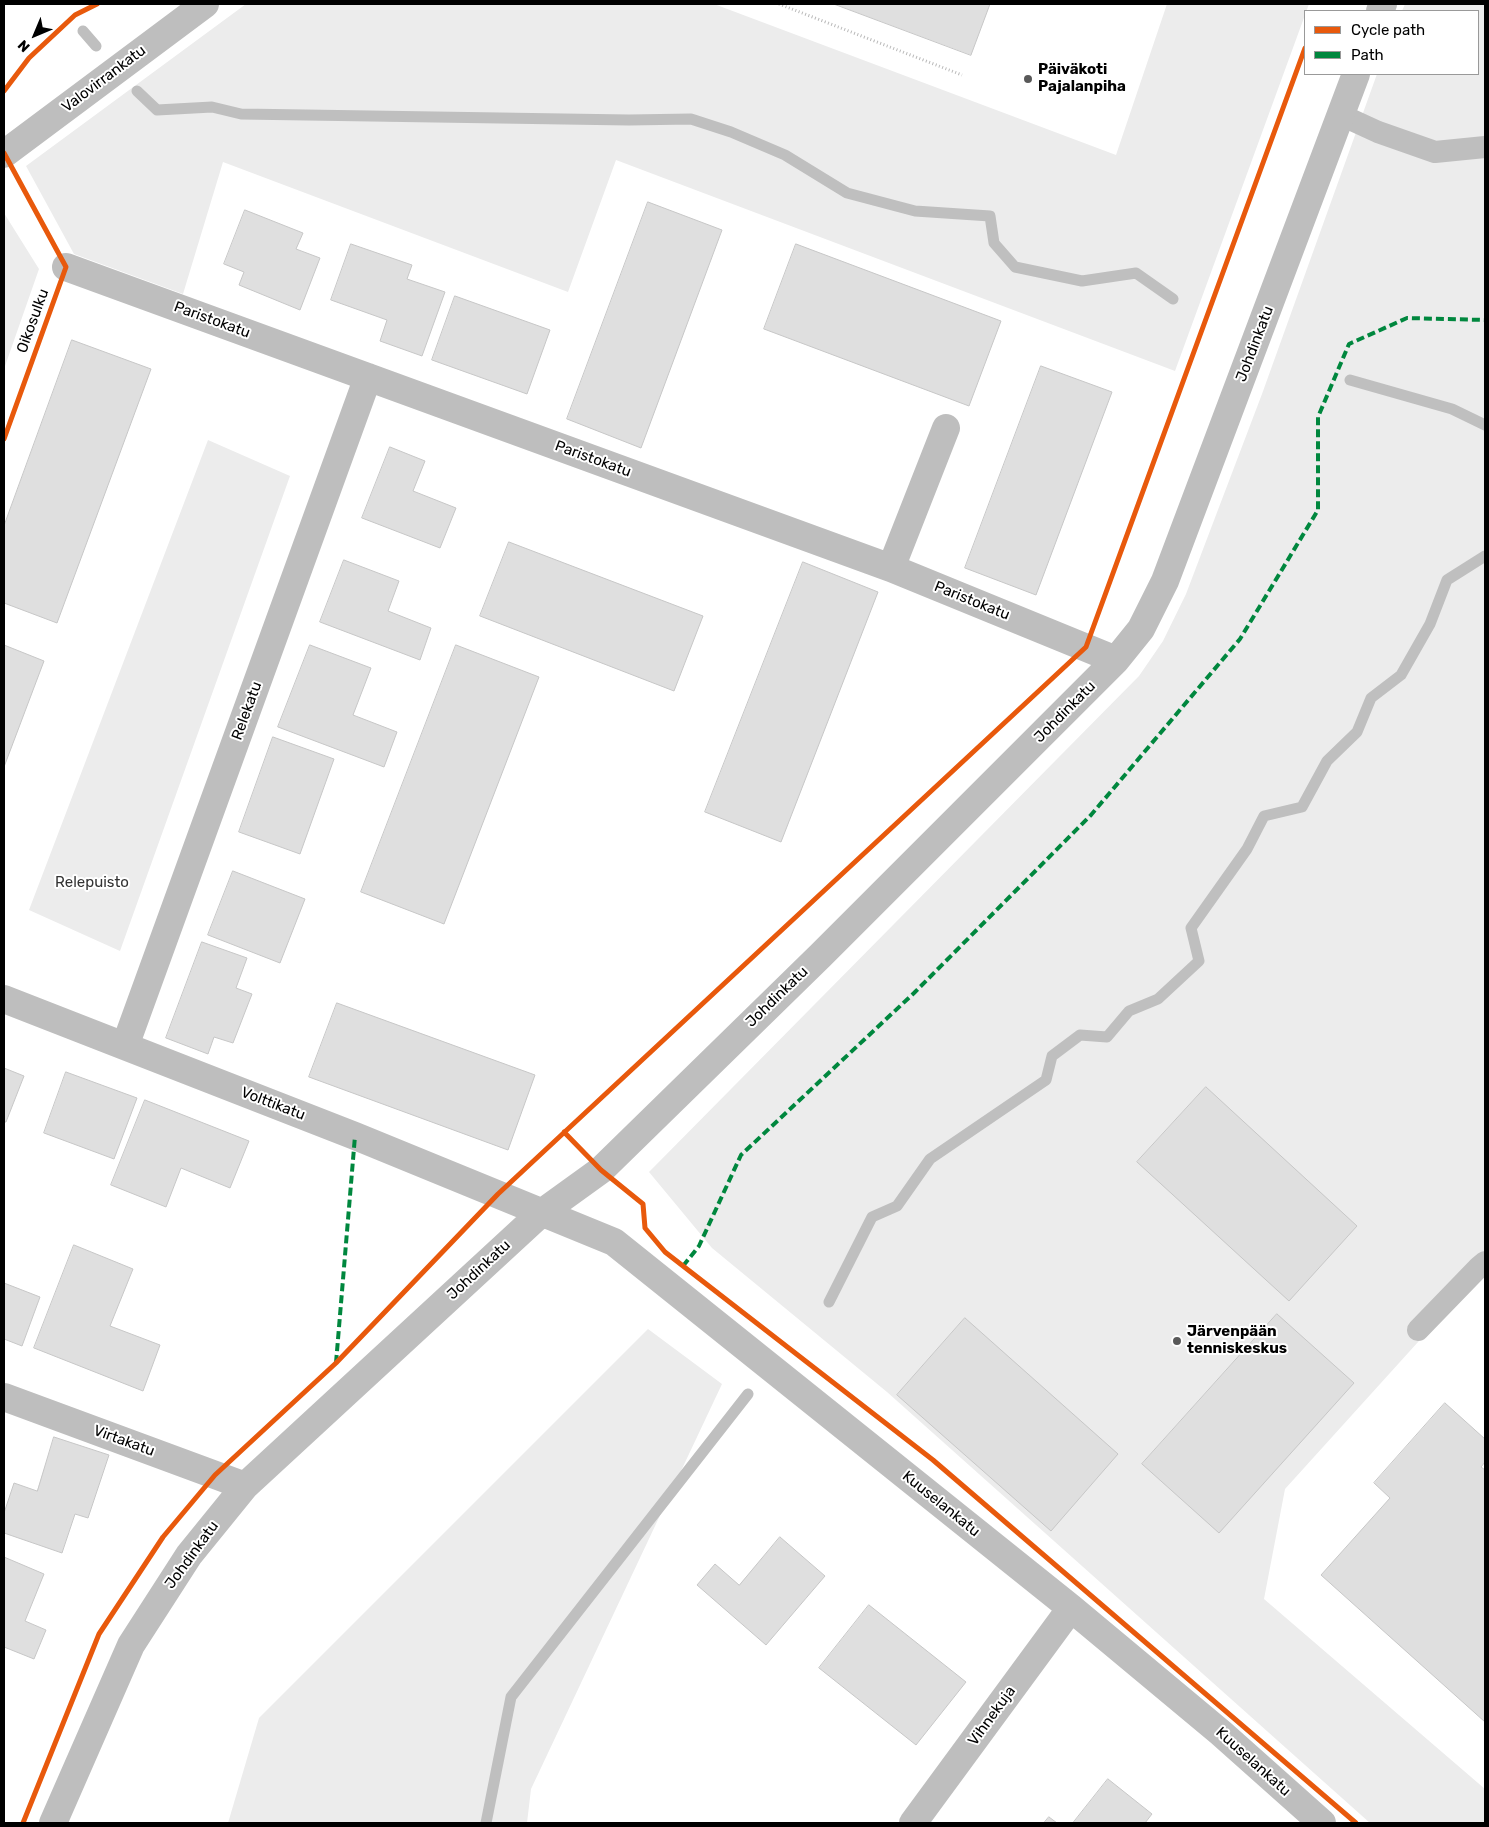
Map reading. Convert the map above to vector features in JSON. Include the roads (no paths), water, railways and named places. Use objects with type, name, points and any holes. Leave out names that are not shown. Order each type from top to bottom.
[{"type":"street","name":"Valovirrankatu","points":[[4,154],[205,4]]},
{"type":"street","name":"Johdinkatu","points":[[54,1823],[131,1645],[188,1555],[245,1486],[540,1214],[601,1170],[821,955],[1116,660],[1141,629],[1165,581],[1356,75]]},
{"type":"street","name":"Paristokatu","points":[[66,267],[891,568],[1116,660]]},
{"type":"street","name":"Relekatu","points":[[125,1046],[368,377]]},
{"type":"street","points":[[891,568],[946,428]]},
{"type":"street","name":"Volttikatu","points":[[4,1000],[498,1194],[540,1214]]},
{"type":"street","name":"Kuuselankatu","points":[[540,1214],[614,1242],[1071,1608],[1221,1733],[1322,1823]]},
{"type":"street","name":"Virtakatu","points":[[4,1397],[245,1486]]},
{"type":"street","name":"Vihnekuja","points":[[913,1823],[1071,1608]]},
{"type":"lane","points":[[1341,115],[1378,132],[1435,152],[1485,148]]},
{"type":"lane","points":[[1418,1330],[1485,1262]]},
{"type":"waterway","points":[[83,31],[96,46]]},
{"type":"waterway","points":[[137,91],[157,110],[212,107],[241,114],[629,120],[691,119],[731,132],[785,155],[847,193],[915,211],[990,216],[994,243],[1015,267],[1082,281],[1136,273],[1173,299]]},
{"type":"waterway","points":[[1350,380],[1452,409],[1485,425]]},
{"type":"waterway","points":[[829,1302],[872,1217],[897,1206],[930,1159],[1046,1080],[1052,1056],[1080,1035],[1107,1037],[1129,1011],[1158,999],[1199,961],[1191,928],[1247,849],[1264,816],[1302,807],[1327,761],[1357,732],[1371,698],[1401,675],[1430,624],[1447,580],[1485,556]]},
{"type":"waterway","points":[[486,1823],[511,1697],[748,1394]]},
{"type":"place","name":"Päiväkoti Pajalanpiha","points":[[1028,79]]},
{"type":"place","name":"Järvenpään tenniskeskus","points":[[1177,1341]]},
{"type":"park label","name":"Relepuisto","points":[[92,883]]}]
